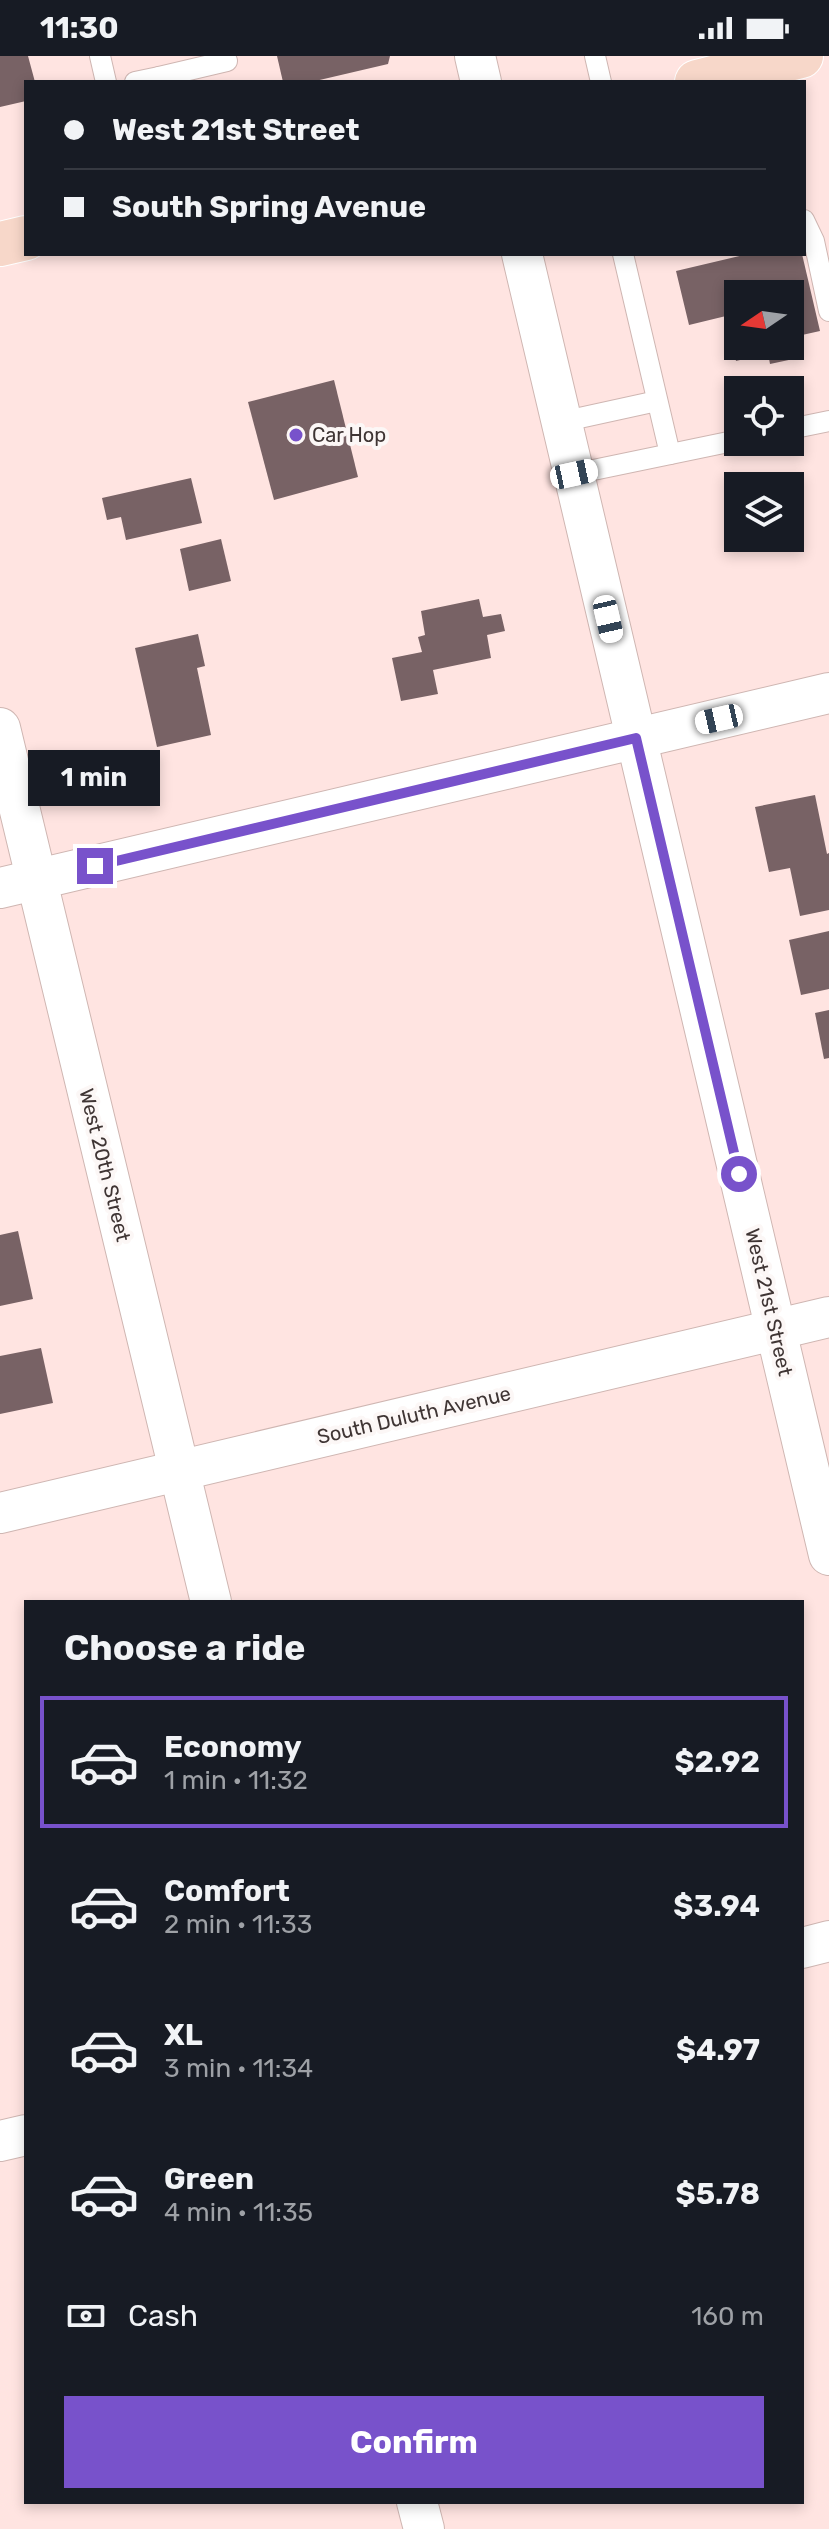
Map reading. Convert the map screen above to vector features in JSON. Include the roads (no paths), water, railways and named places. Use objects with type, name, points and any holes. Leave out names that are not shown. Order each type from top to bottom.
[{"type":"main road","points":[[724,79],[801,56]]},
{"type":"main road","points":[[0,244],[24,238]]},
{"type":"street","points":[[475,56],[481,80]]},
{"type":"street","name":"West 21st Street","points":[[522,256],[829,1555]]},
{"type":"street","points":[[18,884],[829,693]]},
{"type":"street","name":"West 20th Street","points":[[0,728],[18,884],[180,1471],[211,1600]]},
{"type":"street","name":"South Duluth Avenue","points":[[0,1513],[829,1317]]},
{"type":"street","points":[[804,1947],[829,1941]]},
{"type":"street","points":[[0,2141],[24,2135]]},
{"type":"street","points":[[418,2504],[424,2529]]},
{"type":"lane","points":[[100,56],[106,80]]},
{"type":"lane","points":[[595,56],[601,80]]},
{"type":"lane","points":[[159,80],[227,61]]},
{"type":"lane","points":[[806,224],[814,241],[829,311]]},
{"type":"lane","points":[[623,256],[670,454]]},
{"type":"lane","points":[[561,422],[657,401]]},
{"type":"lane","points":[[804,426],[829,421]]},
{"type":"lane","points":[[574,474],[724,443]]},
{"type":"place","name":"Car Hop","points":[[296,435]]}]
